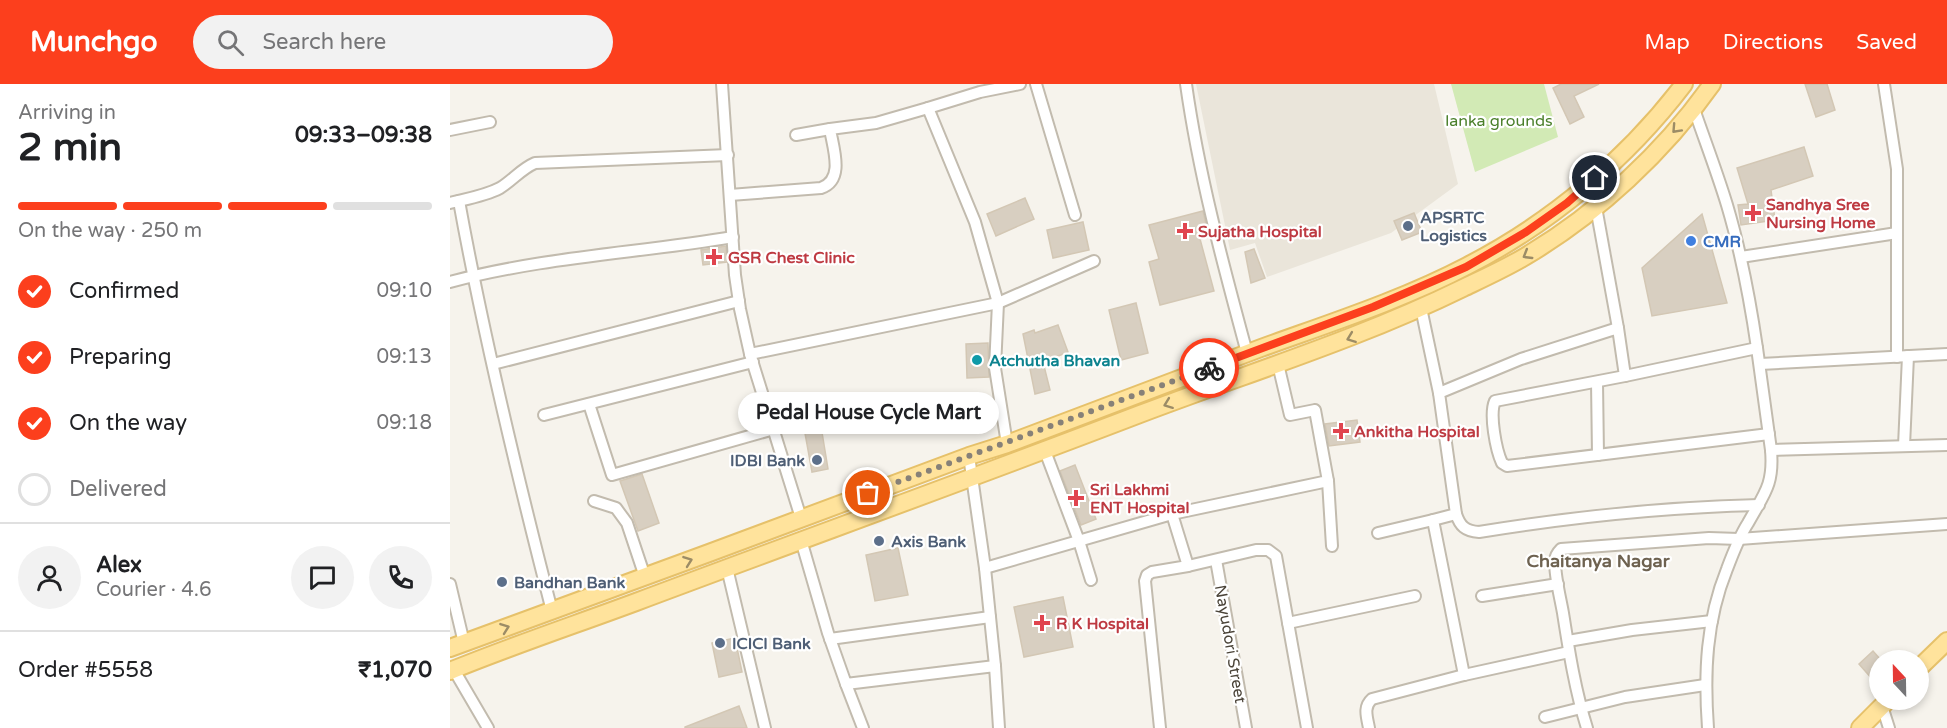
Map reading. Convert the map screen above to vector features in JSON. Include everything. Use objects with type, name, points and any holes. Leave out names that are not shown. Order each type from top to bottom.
[{"type":"main road","points":[[457,645],[1007,444],[1373,307],[1466,267],[1509,243],[1567,203],[1647,128],[1684,84]]},
{"type":"main road","points":[[452,671],[1350,338],[1421,308],[1526,256],[1596,207],[1635,172],[1694,109],[1712,84]]},
{"type":"main road","points":[[1929,658],[1947,641]]},
{"type":"main road","points":[[1860,728],[1877,710]]},
{"type":"street","points":[[722,84],[739,301],[751,358],[801,518]]},
{"type":"street","points":[[796,135],[876,123],[981,92],[1020,84]]},
{"type":"street","points":[[1036,84],[1076,215]]},
{"type":"street","points":[[1186,84],[1210,214],[1247,353]]},
{"type":"street","points":[[1884,84],[1897,169],[1904,446]]},
{"type":"street","points":[[928,108],[975,222],[998,303],[995,368],[1007,444]]},
{"type":"street","points":[[1694,109],[1726,203],[1741,257],[1758,348],[1772,465],[1767,492],[1739,539],[1716,601],[1704,685],[1708,728]]},
{"type":"street","points":[[450,130],[490,122]]},
{"type":"street","points":[[730,195],[821,188],[828,185],[833,181],[835,174],[830,129]]},
{"type":"street","points":[[552,610],[526,511],[455,202],[490,193],[525,167],[535,163],[728,155]]},
{"type":"street","points":[[1596,207],[1625,376]]},
{"type":"street","points":[[1741,257],[1897,233]]},
{"type":"street","points":[[450,282],[581,257],[679,246],[733,237]]},
{"type":"street","points":[[544,415],[751,358],[998,303],[1094,261]]},
{"type":"street","points":[[493,364],[739,301]]},
{"type":"street","points":[[1421,308],[1438,393],[1456,514],[1459,523],[1464,528],[1479,532],[1606,514],[1759,505]]},
{"type":"street","points":[[1438,393],[1521,359],[1618,328]]},
{"type":"street","points":[[1758,348],[1597,382],[1499,399],[1493,407],[1497,447],[1500,460],[1504,465],[1769,434]]},
{"type":"street","points":[[1760,364],[1947,354]]},
{"type":"street","points":[[1278,364],[1290,415],[1315,410],[1328,481],[1332,546]]},
{"type":"street","points":[[1597,382],[1598,455]]},
{"type":"street","points":[[589,404],[612,475],[774,429]]},
{"type":"street","points":[[1771,450],[1947,445]]},
{"type":"street","points":[[1045,451],[1091,580]]},
{"type":"street","points":[[969,456],[985,568],[999,728]]},
{"type":"street","points":[[985,568],[1172,514],[1328,481]]},
{"type":"street","points":[[594,501],[616,508],[627,523],[645,577]]},
{"type":"street","points":[[1172,514],[1188,566]]},
{"type":"street","points":[[1378,533],[1456,514]]},
{"type":"street","points":[[1433,520],[1464,675]]},
{"type":"street","points":[[1587,728],[1568,646],[1558,584],[1557,552],[1566,547],[1709,538],[1739,539],[1947,524]]},
{"type":"street","points":[[801,540],[830,639],[864,728]]},
{"type":"street","points":[[1160,728],[1145,581],[1152,572],[1256,550],[1273,552],[1277,561],[1307,728]]},
{"type":"street","name":"Nayudori Street","points":[[1216,560],[1246,728]]},
{"type":"street","points":[[727,568],[765,728]]},
{"type":"street","points":[[450,584],[457,645]]},
{"type":"street","points":[[1482,596],[1558,584]]},
{"type":"street","points":[[1288,623],[1415,596]]},
{"type":"street","points":[[830,639],[990,617]]},
{"type":"street","points":[[1369,728],[1366,708],[1368,702],[1377,696],[1632,630],[1712,621]]},
{"type":"street","points":[[846,684],[995,666]]},
{"type":"street","points":[[452,671],[488,728]]},
{"type":"street","points":[[1545,717],[1625,697],[1704,685]]},
{"type":"street","points":[[1886,710],[1889,728]]},
{"type":"shaded area","points":[[1196,84],[1434,84],[1458,184],[1391,233],[1267,277],[1255,243],[1230,250]]},
{"type":"green space","name":"lanka grounds","points":[[1451,84],[1544,84],[1558,137],[1475,172]]},
{"type":"building","points":[[1561,84],[1599,84],[1574,96],[1584,117],[1570,124],[1553,88]]},
{"type":"building","points":[[1805,84],[1827,84],[1835,110],[1816,117]]},
{"type":"building","points":[[1804,147],[1813,176],[1771,190],[1775,220],[1741,225],[1738,205],[1748,204],[1737,168]]},
{"type":"building","points":[[1025,198],[1034,219],[996,236],[987,214]]},
{"type":"building","points":[[1203,211],[1209,237],[1200,239],[1214,291],[1160,305],[1149,262],[1159,259],[1149,225]]},
{"type":"building","name":"APSRTC Logistics","points":[[1414,213],[1422,232],[1402,240],[1394,221]]},
{"type":"building","name":"CMR","points":[[1702,214],[1727,303],[1652,316],[1642,268]]},
{"type":"building","points":[[1083,222],[1089,250],[1053,258],[1047,230]]},
{"type":"building","points":[[726,246],[727,262],[703,265],[701,250]]},
{"type":"building","points":[[1254,249],[1265,278],[1251,283],[1245,252]]},
{"type":"building","points":[[1136,303],[1148,353],[1121,360],[1109,310]]},
{"type":"building","points":[[1058,325],[1068,352],[1043,362],[1050,390],[1035,394],[1023,334],[1034,330],[1035,333]]},
{"type":"building","name":"Atchutha Bhavan","points":[[988,343],[989,377],[967,378],[966,344]]},
{"type":"building","points":[[818,408],[828,469],[812,472],[801,411]]},
{"type":"building","points":[[1357,420],[1360,442],[1329,446],[1325,424]]},
{"type":"building","points":[[1075,465],[1096,519],[1081,525],[1060,471]]},
{"type":"building","points":[[642,474],[659,523],[638,531],[620,481]]},
{"type":"building","points":[[898,548],[908,595],[875,601],[866,555]]},
{"type":"building","points":[[1063,597],[1073,647],[1024,657],[1014,607]]},
{"type":"building","points":[[735,638],[742,672],[719,677],[712,643]]},
{"type":"building","points":[[1869,655],[1869,675],[1859,664]]},
{"type":"building","points":[[739,706],[747,728],[685,728],[685,727]]},
{"type":"way so far","points":[[868,493],[1007,444],[1209,368]]},
{"type":"place","name":"Sandhya Sree Nursing Home","points":[[1753,213]]},
{"type":"place","name":"APSRTC Logistics","points":[[1408,226]]},
{"type":"place","name":"Sujatha Hospital","points":[[1185,231]]},
{"type":"place","name":"CMR","points":[[1691,241]]},
{"type":"place","name":"GSR Chest Clinic","points":[[714,257]]},
{"type":"place","name":"Atchutha Bhavan","points":[[977,360]]},
{"type":"place","name":"Ankitha Hospital","points":[[1341,431]]},
{"type":"place","name":"IDBI Bank","points":[[817,460]]},
{"type":"place","name":"Pedal House Cycle Mart","points":[[868,493]]},
{"type":"place","name":"Sri Lakhmi ENT Hospital","points":[[1076,498]]},
{"type":"place","name":"Axis Bank","points":[[879,541]]},
{"type":"place","name":"Bandhan Bank","points":[[502,582]]},
{"type":"place","name":"R K Hospital","points":[[1042,623]]},
{"type":"place","name":"ICICI Bank","points":[[720,643]]},
{"type":"district","name":"Chaitanya Nagar","points":[[1598,561]]},
{"type":"route","points":[[1209,368],[1373,307],[1466,267],[1526,232],[1567,203],[1595,178]]}]
